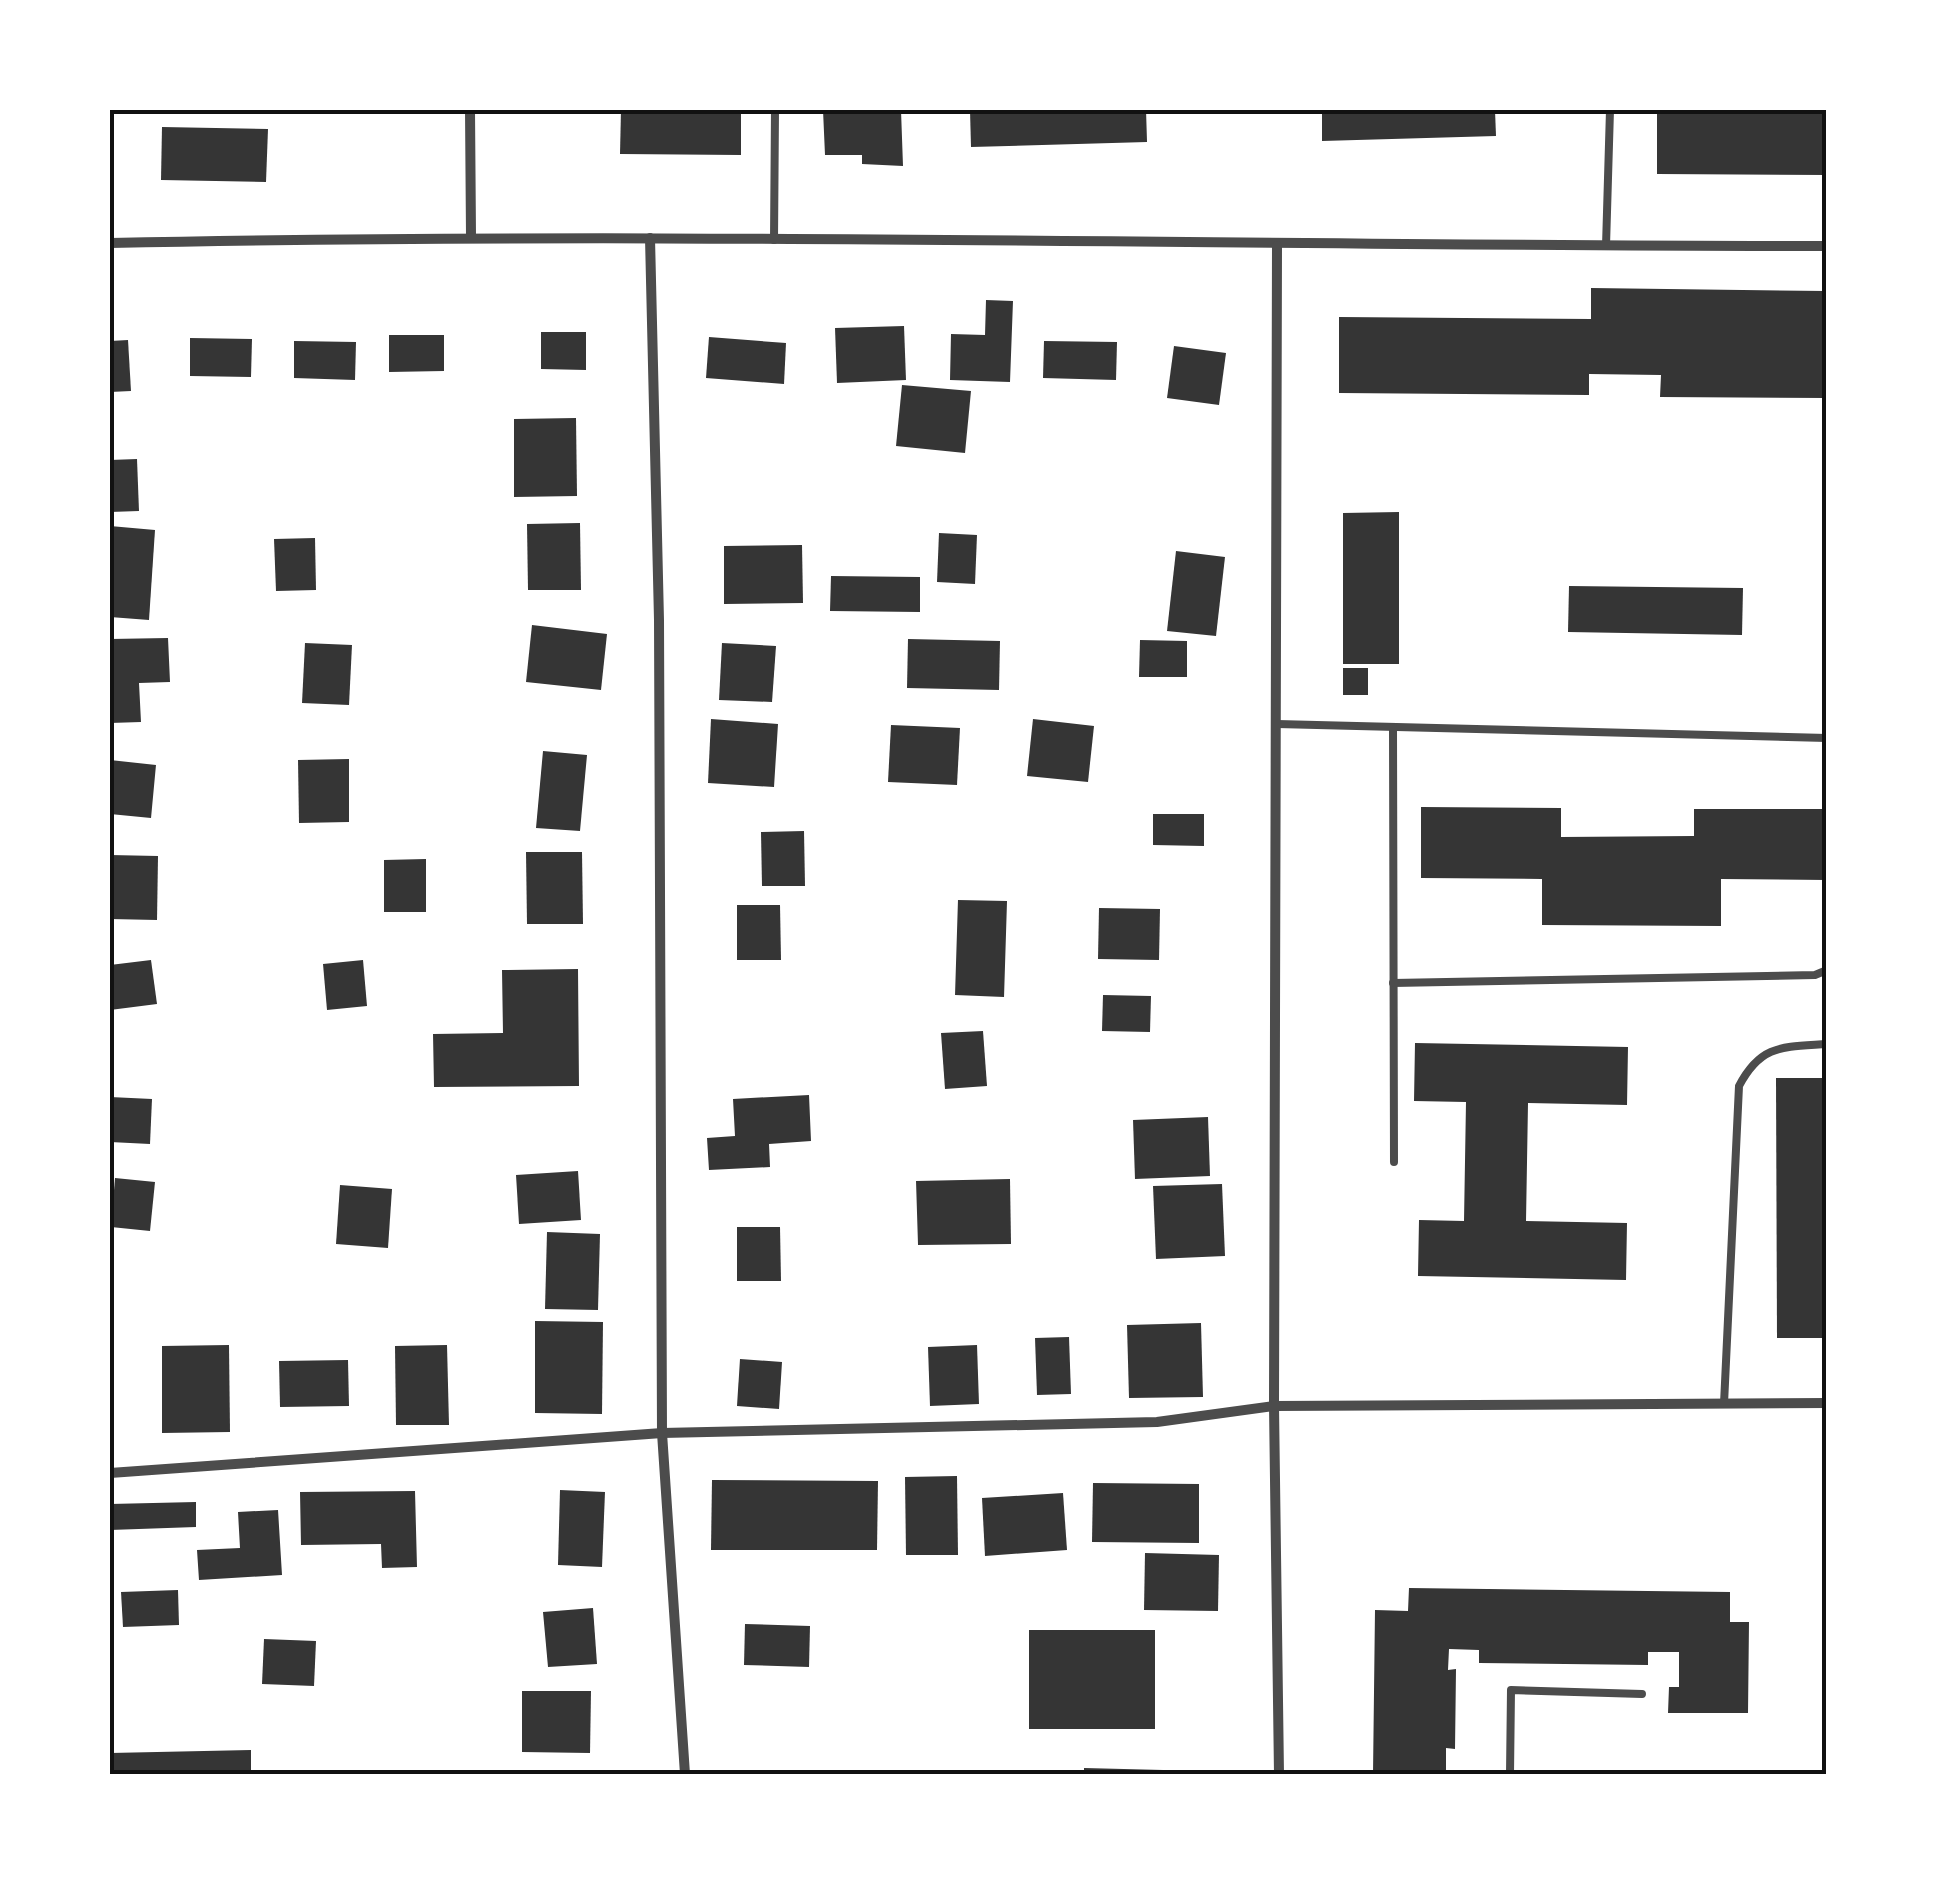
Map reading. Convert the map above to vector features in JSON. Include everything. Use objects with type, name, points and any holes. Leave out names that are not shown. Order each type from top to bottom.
[{"type":"street","points":[[470,110],[471,236]]},
{"type":"street","points":[[110,243],[471,236],[1277,246],[1827,246]]},
{"type":"street","points":[[650,238],[659,620],[662,1432],[685,1774]]},
{"type":"street","points":[[1277,246],[1274,1406],[1280,1774]]},
{"type":"street","points":[[110,1473],[662,1432],[1157,1422],[1274,1406],[1827,1404]]},
{"type":"lane","points":[[774,240],[776,110]]},
{"type":"lane","points":[[1606,246],[1610,110]]},
{"type":"lane","points":[[1278,724],[1827,738]]},
{"type":"lane","points":[[1393,727],[1394,1162]]},
{"type":"lane","points":[[1393,983],[1815,975],[1827,970]]},
{"type":"lane","points":[[1724,1404],[1738,1086],[1750,1064],[1777,1047],[1827,1044]]},
{"type":"lane","points":[[1510,1774],[1511,1690],[1642,1694]]},
{"type":"building","points":[[621,110],[741,110],[741,155],[620,154]]},
{"type":"building","points":[[823,110],[901,110],[903,166],[862,164],[862,155],[825,155]]},
{"type":"building","points":[[970,110],[1146,110],[1147,142],[971,147]]},
{"type":"building","points":[[1322,110],[1495,110],[1496,136],[1322,141]]},
{"type":"building","points":[[1657,110],[1827,110],[1827,175],[1657,174]]},
{"type":"building","points":[[162,127],[268,129],[266,182],[161,180]]},
{"type":"building","points":[[1591,288],[1825,291],[1827,398],[1660,397],[1661,375],[1589,374],[1589,395],[1339,393],[1339,317],[1591,319]]},
{"type":"building","points":[[986,300],[1013,301],[1010,382],[950,380],[951,334],[985,335]]},
{"type":"building","points":[[904,326],[906,380],[837,383],[835,328]]},
{"type":"building","points":[[541,332],[586,332],[586,370],[541,369]]},
{"type":"building","points":[[389,335],[444,335],[444,371],[389,372]]},
{"type":"building","points":[[709,337],[786,343],[784,384],[706,378]]},
{"type":"building","points":[[190,338],[252,339],[251,377],[190,376]]},
{"type":"building","points":[[128,340],[131,391],[110,392],[110,341]]},
{"type":"building","points":[[294,341],[356,342],[355,380],[294,378]]},
{"type":"building","points":[[1044,341],[1117,342],[1116,380],[1043,378]]},
{"type":"building","points":[[1174,346],[1226,353],[1219,405],[1167,398]]},
{"type":"building","points":[[902,385],[971,391],[965,453],[896,446]]},
{"type":"building","points":[[576,418],[577,496],[514,497],[514,419]]},
{"type":"building","points":[[137,459],[139,511],[110,512],[110,460]]},
{"type":"building","points":[[1399,512],[1399,664],[1343,664],[1343,513]]},
{"type":"building","points":[[580,523],[581,590],[528,590],[527,524]]},
{"type":"building","points":[[110,526],[155,530],[149,620],[110,617]]},
{"type":"building","points":[[939,533],[977,535],[975,584],[937,582]]},
{"type":"building","points":[[315,538],[316,590],[276,591],[274,539]]},
{"type":"building","points":[[802,545],[803,603],[724,604],[724,546]]},
{"type":"building","points":[[1176,551],[1225,557],[1216,636],[1167,631]]},
{"type":"building","points":[[831,576],[920,577],[920,612],[830,611]]},
{"type":"building","points":[[1569,586],[1743,588],[1742,635],[1568,632]]},
{"type":"building","points":[[532,625],[607,634],[601,690],[526,682]]},
{"type":"building","points":[[168,638],[170,682],[139,683],[141,722],[110,723],[110,639]]},
{"type":"building","points":[[908,639],[1000,641],[999,690],[907,688]]},
{"type":"building","points":[[1140,640],[1187,641],[1187,677],[1139,677]]},
{"type":"building","points":[[305,643],[352,645],[349,705],[302,703]]},
{"type":"building","points":[[722,643],[776,646],[772,702],[719,700]]},
{"type":"building","points":[[1343,668],[1368,668],[1368,695],[1343,695]]},
{"type":"building","points":[[711,719],[778,724],[774,787],[708,783]]},
{"type":"building","points":[[1033,719],[1094,726],[1088,782],[1027,776]]},
{"type":"building","points":[[891,725],[960,728],[957,785],[888,782]]},
{"type":"building","points":[[543,751],[587,755],[580,831],[536,828]]},
{"type":"building","points":[[349,759],[349,822],[299,823],[298,760]]},
{"type":"building","points":[[110,760],[156,765],[151,818],[110,814]]},
{"type":"building","points":[[1421,807],[1561,808],[1561,837],[1694,836],[1694,809],[1827,809],[1827,880],[1721,879],[1721,926],[1542,925],[1542,879],[1421,878]]},
{"type":"building","points":[[1153,814],[1204,814],[1204,846],[1153,845]]},
{"type":"building","points":[[804,831],[805,886],[762,886],[761,832]]},
{"type":"building","points":[[526,852],[582,852],[583,924],[527,924]]},
{"type":"building","points":[[110,855],[158,856],[157,920],[110,919]]},
{"type":"building","points":[[426,859],[426,912],[384,912],[384,860]]},
{"type":"building","points":[[958,900],[1007,901],[1004,997],[955,995]]},
{"type":"building","points":[[737,905],[780,905],[781,960],[737,960]]},
{"type":"building","points":[[1099,908],[1160,909],[1159,960],[1098,959]]},
{"type":"building","points":[[151,960],[157,1004],[110,1010],[110,965]]},
{"type":"building","points":[[363,960],[367,1006],[327,1010],[323,964]]},
{"type":"building","points":[[578,969],[579,1086],[434,1087],[433,1034],[503,1033],[502,970]]},
{"type":"building","points":[[1103,995],[1151,996],[1150,1032],[1102,1031]]},
{"type":"building","points":[[983,1031],[987,1086],[945,1089],[941,1033]]},
{"type":"building","points":[[1415,1043],[1628,1047],[1627,1105],[1528,1103],[1526,1221],[1627,1223],[1626,1280],[1418,1276],[1419,1220],[1464,1221],[1466,1102],[1414,1101]]},
{"type":"building","points":[[1776,1078],[1827,1078],[1827,1338],[1777,1338]]},
{"type":"building","points":[[809,1095],[811,1141],[769,1144],[770,1167],[709,1170],[707,1138],[735,1136],[733,1099]]},
{"type":"building","points":[[110,1097],[152,1099],[150,1144],[110,1142]]},
{"type":"building","points":[[1208,1117],[1210,1176],[1135,1179],[1133,1120]]},
{"type":"building","points":[[578,1171],[581,1220],[519,1224],[516,1175]]},
{"type":"building","points":[[115,1178],[155,1182],[150,1231],[111,1227]]},
{"type":"building","points":[[1010,1179],[1011,1244],[918,1245],[916,1181]]},
{"type":"building","points":[[1222,1184],[1225,1256],[1156,1259],[1153,1186]]},
{"type":"building","points":[[340,1185],[392,1189],[388,1248],[336,1244]]},
{"type":"building","points":[[737,1227],[780,1227],[781,1281],[737,1281]]},
{"type":"building","points":[[547,1232],[600,1234],[598,1310],[545,1309]]},
{"type":"building","points":[[535,1321],[603,1322],[602,1414],[535,1413]]},
{"type":"building","points":[[1201,1323],[1203,1397],[1129,1398],[1127,1325]]},
{"type":"building","points":[[1069,1337],[1071,1394],[1037,1395],[1035,1338]]},
{"type":"building","points":[[229,1345],[230,1432],[162,1433],[162,1346]]},
{"type":"building","points":[[447,1345],[449,1425],[396,1425],[395,1346]]},
{"type":"building","points":[[977,1345],[979,1404],[930,1406],[928,1347]]},
{"type":"building","points":[[740,1359],[782,1362],[779,1409],[737,1406]]},
{"type":"building","points":[[348,1360],[349,1406],[280,1407],[279,1361]]},
{"type":"building","points":[[957,1476],[958,1555],[906,1555],[905,1477]]},
{"type":"building","points":[[712,1480],[878,1481],[877,1550],[711,1550]]},
{"type":"building","points":[[1093,1483],[1199,1484],[1199,1543],[1092,1542]]},
{"type":"building","points":[[560,1490],[605,1492],[602,1567],[558,1565]]},
{"type":"building","points":[[415,1491],[417,1567],[382,1568],[381,1544],[301,1545],[300,1492]]},
{"type":"building","points":[[1063,1493],[1067,1550],[985,1556],[982,1498]]},
{"type":"building","points":[[196,1502],[196,1527],[110,1530],[110,1504]]},
{"type":"building","points":[[278,1510],[282,1575],[199,1580],[197,1550],[240,1548],[238,1512]]},
{"type":"building","points":[[1145,1553],[1219,1555],[1218,1611],[1144,1610]]},
{"type":"building","points":[[1409,1588],[1730,1592],[1730,1622],[1749,1622],[1748,1713],[1668,1713],[1669,1687],[1679,1687],[1679,1652],[1648,1652],[1648,1665],[1479,1663],[1479,1650],[1449,1649],[1448,1670],[1456,1669],[1455,1749],[1446,1748],[1446,1774],[1373,1774],[1375,1610],[1408,1611]]},
{"type":"building","points":[[178,1590],[179,1625],[123,1627],[121,1592]]},
{"type":"building","points":[[593,1608],[597,1664],[548,1667],[543,1612]]},
{"type":"building","points":[[745,1624],[810,1626],[809,1667],[744,1665]]},
{"type":"building","points":[[1029,1630],[1155,1630],[1155,1729],[1029,1729]]},
{"type":"building","points":[[264,1639],[316,1641],[314,1686],[262,1684]]},
{"type":"building","points":[[522,1691],[591,1691],[590,1753],[522,1752]]},
{"type":"building","points":[[251,1750],[251,1774],[110,1774],[110,1753]]},
{"type":"building","points":[[1084,1768],[1203,1771],[1203,1774],[1084,1774]]}]
